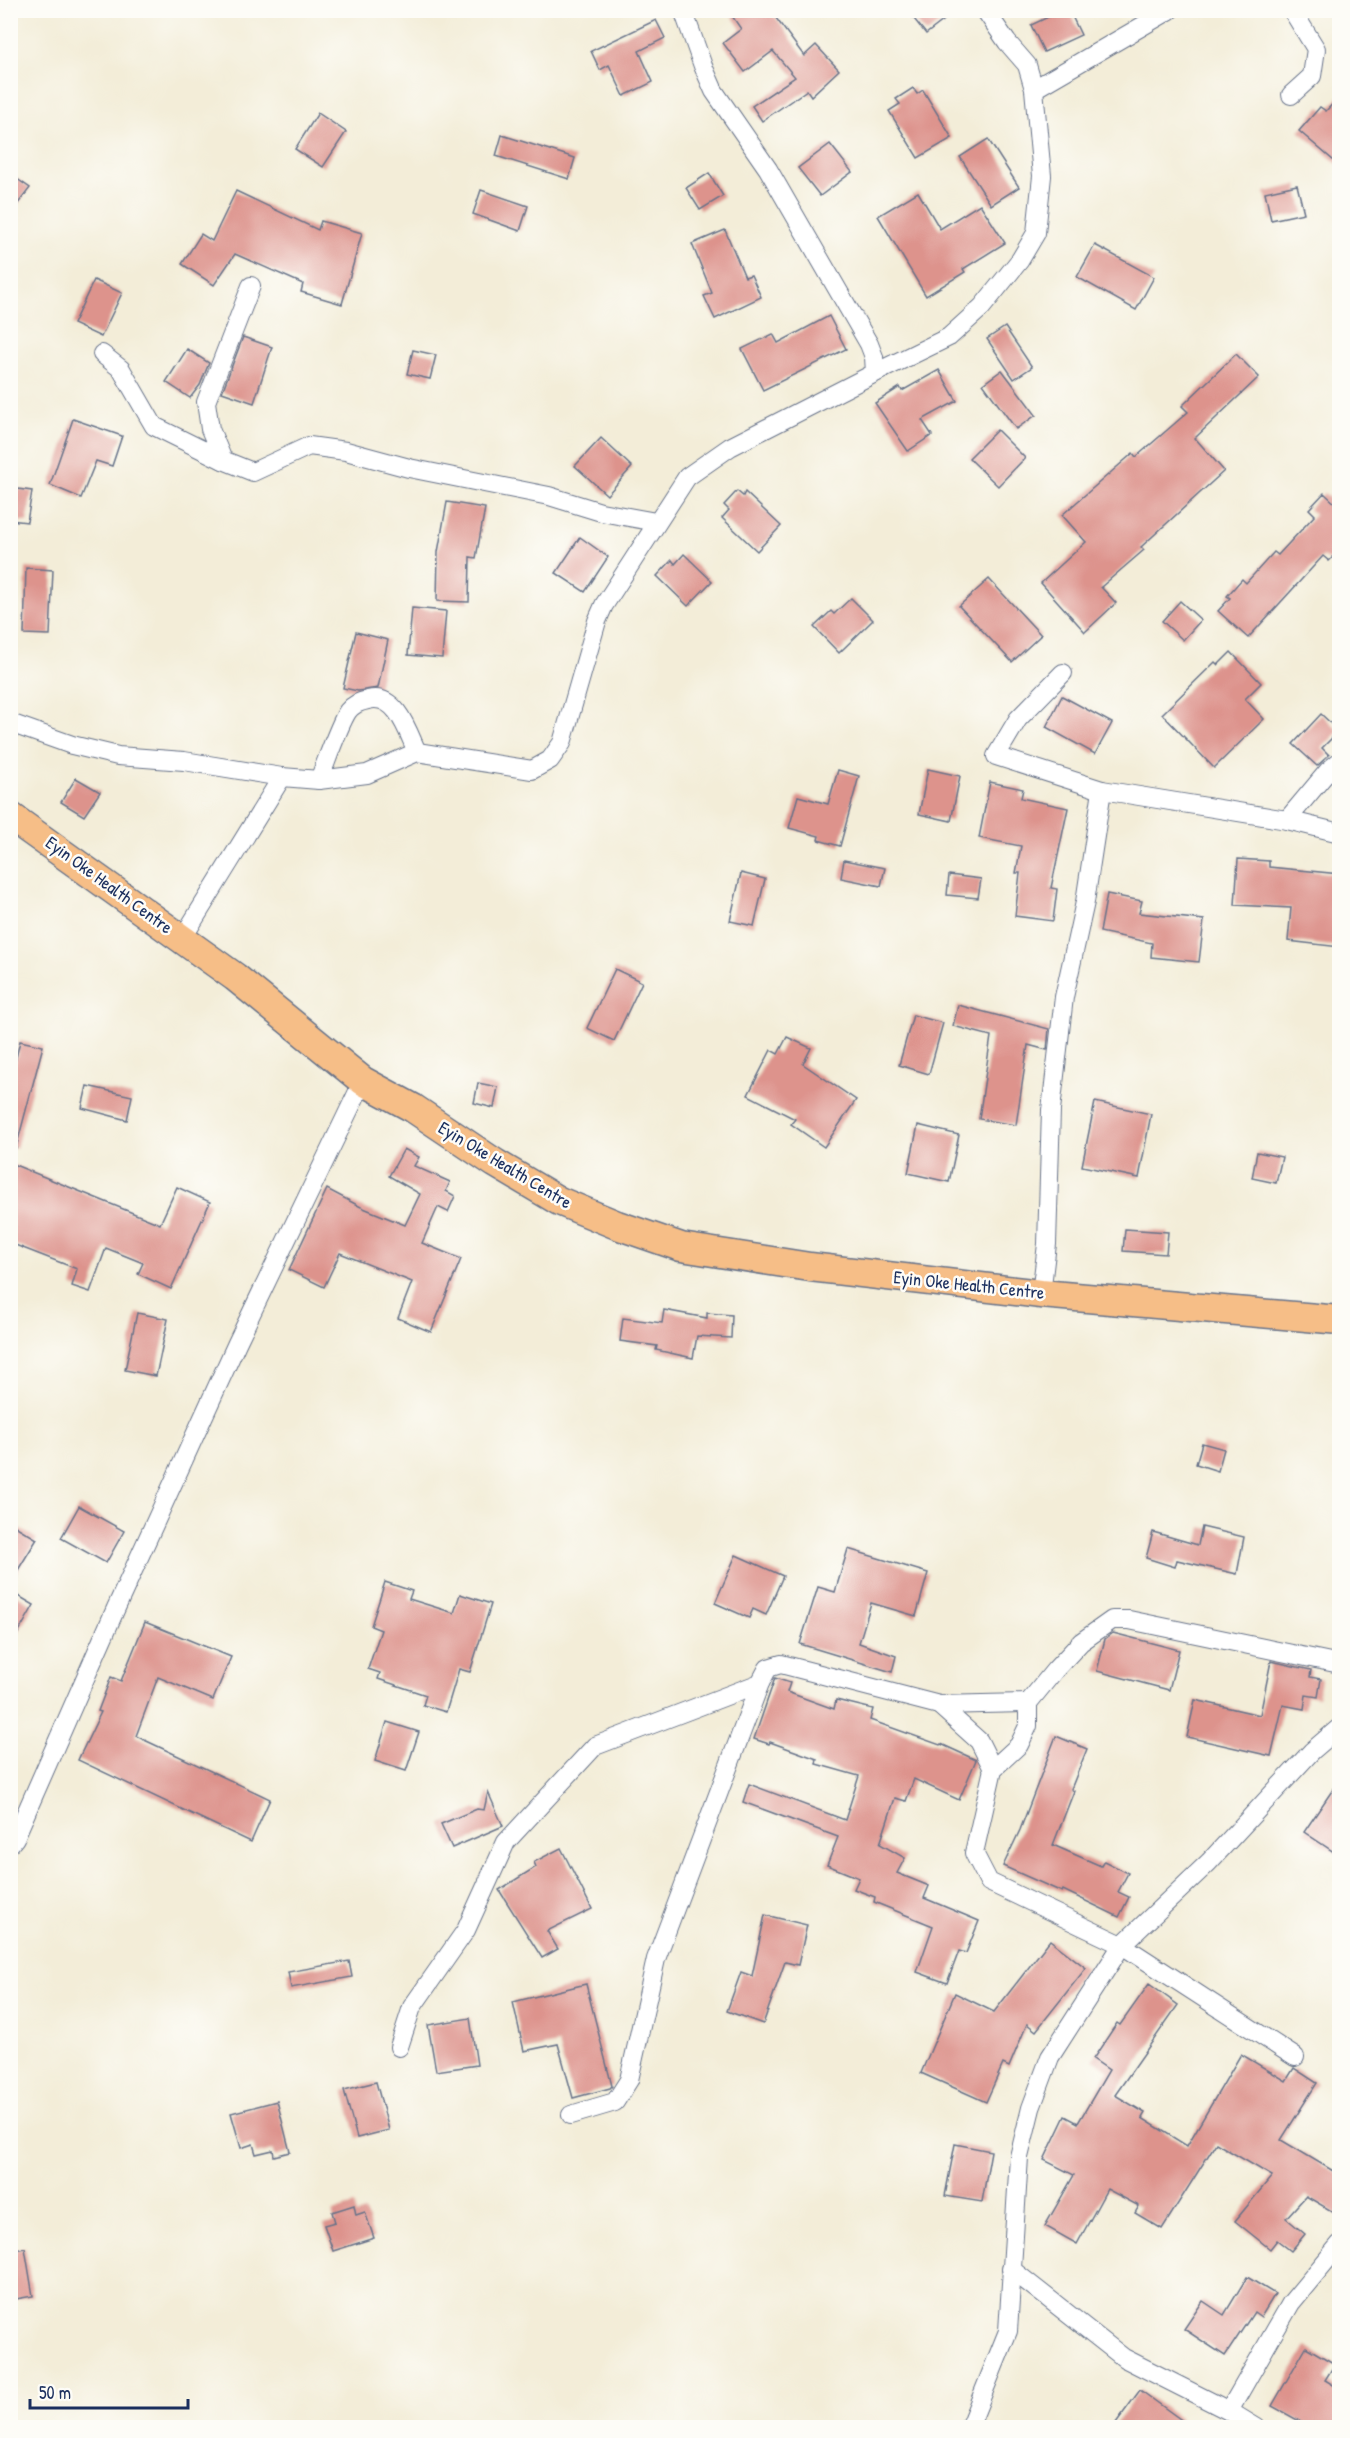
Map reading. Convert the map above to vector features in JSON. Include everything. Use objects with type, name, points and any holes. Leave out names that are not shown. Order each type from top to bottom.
[{"type":"main road","name":"Eyin Oke Health Centre","points":[[10,816],[235,977],[363,1081],[413,1108],[495,1163],[559,1201],[617,1225],[681,1247],[810,1267],[1041,1294],[1340,1320]]},
{"type":"street","points":[[683,10],[714,91],[768,169],[869,344],[874,357],[875,372]]},
{"type":"street","points":[[10,723],[72,745],[118,756],[184,761],[282,777],[319,780],[368,774],[417,752],[532,770],[550,760],[562,743],[597,621],[604,605],[687,477],[730,447],[875,372],[949,337],[982,308],[1020,260],[1036,233],[1042,176],[1034,89],[1027,65],[1007,42],[986,10]]},
{"type":"street","points":[[1034,89],[1170,10]]},
{"type":"street","points":[[1291,95],[1312,76],[1316,49],[1292,10]]},
{"type":"street","points":[[223,460],[210,429],[206,402],[251,285]]},
{"type":"street","points":[[102,354],[121,369],[154,426],[253,472],[309,446],[346,451],[409,468],[549,496],[601,512],[656,522]]},
{"type":"street","points":[[1063,673],[1018,719],[996,756],[1102,790],[1287,820],[1340,833]]},
{"type":"street","points":[[319,780],[347,713],[357,703],[365,700],[374,698],[392,704],[405,724],[417,752]]},
{"type":"street","points":[[1287,820],[1328,771],[1340,761]]},
{"type":"street","points":[[182,939],[282,777]]},
{"type":"street","points":[[1041,1294],[1047,1244],[1051,1110],[1064,996],[1085,902],[1102,790]]},
{"type":"street","points":[[10,1844],[15,1838],[116,1608],[237,1343],[363,1081]]},
{"type":"street","points":[[1295,2057],[1122,1945],[989,1882],[974,1853],[993,1769],[1019,1745],[1028,1726],[1029,1703],[1081,1642],[1112,1620],[1129,1620],[1340,1664]]},
{"type":"street","points":[[571,2115],[615,2102],[629,2080],[656,1959],[760,1683],[768,1668],[781,1664],[939,1705],[1029,1703]]},
{"type":"street","points":[[399,2047],[412,2007],[466,1930],[506,1842],[595,1746],[760,1683]]},
{"type":"street","points":[[939,1705],[980,1741],[993,1769]]},
{"type":"street","points":[[969,2427],[1008,2331],[1019,2157],[1031,2109],[1050,2057],[1122,1945],[1209,1862],[1312,1751],[1340,1727]]},
{"type":"street","points":[[1229,2410],[1291,2303],[1340,2244]]},
{"type":"street","points":[[1011,2269],[1124,2358],[1229,2410],[1257,2427]]},
{"type":"building","points":[[728,10],[770,10],[804,56],[816,45],[839,70],[811,96],[807,90],[762,121],[752,106],[795,77],[773,51],[745,72],[723,43],[741,29]]},
{"type":"building","points":[[907,10],[957,10],[926,34]]},
{"type":"building","points":[[1063,10],[1069,10],[1081,35],[1044,52],[1031,25]]},
{"type":"building","points":[[656,20],[665,38],[639,51],[653,82],[624,96],[609,65],[600,70],[591,51]]},
{"type":"building","points":[[913,88],[917,94],[923,90],[952,138],[918,158],[889,111],[900,104],[896,99]]},
{"type":"building","points":[[1340,96],[1340,166],[1299,131],[1320,107],[1326,111]]},
{"type":"building","points":[[318,113],[346,132],[323,167],[295,149]]},
{"type":"building","points":[[502,135],[575,158],[569,179],[496,156]]},
{"type":"building","points":[[988,139],[1019,187],[991,205],[960,157]]},
{"type":"building","points":[[830,144],[852,172],[820,196],[798,168]]},
{"type":"building","points":[[709,173],[723,196],[700,210],[686,188]]},
{"type":"building","points":[[10,174],[30,188],[10,214]]},
{"type":"building","points":[[1297,185],[1304,213],[1271,220],[1265,192]]},
{"type":"building","points":[[481,190],[528,206],[520,231],[473,214]]},
{"type":"building","points":[[236,191],[318,230],[321,221],[362,233],[342,304],[301,292],[303,284],[235,254],[214,285],[182,264],[201,234],[212,241]]},
{"type":"building","points":[[918,192],[940,229],[980,204],[1005,243],[963,269],[965,272],[926,296],[878,216]]},
{"type":"building","points":[[725,230],[745,277],[751,275],[761,297],[715,319],[704,296],[712,293],[692,244]]},
{"type":"building","points":[[1095,245],[1154,277],[1136,310],[1077,277]]},
{"type":"building","points":[[94,280],[122,293],[101,337],[73,324]]},
{"type":"building","points":[[829,316],[846,349],[763,390],[742,349],[773,334],[778,343]]},
{"type":"building","points":[[1005,327],[1032,367],[1014,379],[987,339]]},
{"type":"building","points":[[243,337],[272,347],[254,403],[222,392]]},
{"type":"building","points":[[187,349],[209,363],[200,385],[190,398],[166,382]]},
{"type":"building","points":[[413,350],[436,355],[430,379],[407,374]]},
{"type":"building","points":[[1236,354],[1259,377],[1195,438],[1224,471],[1141,547],[1144,550],[1101,587],[1116,603],[1085,632],[1041,583],[1086,542],[1062,515],[1133,453],[1136,457],[1188,412],[1182,406]]},
{"type":"building","points":[[939,370],[957,401],[922,420],[932,435],[908,451],[875,403],[900,387],[902,391]]},
{"type":"building","points":[[1002,370],[1036,415],[1016,429],[983,384]]},
{"type":"building","points":[[73,419],[122,436],[112,466],[96,461],[81,498],[50,485]]},
{"type":"building","points":[[997,430],[1025,458],[998,486],[969,458]]},
{"type":"building","points":[[601,438],[632,467],[607,495],[575,466]]},
{"type":"building","points":[[10,488],[32,491],[27,522],[10,520]]},
{"type":"building","points":[[737,491],[743,496],[745,492],[781,526],[757,551],[722,518],[729,510],[724,505]]},
{"type":"building","points":[[1324,493],[1340,508],[1340,550],[1329,561],[1323,556],[1248,638],[1218,611],[1242,579],[1246,583],[1274,552],[1278,555],[1315,515],[1309,509]]},
{"type":"building","points":[[447,502],[485,508],[476,558],[470,557],[469,602],[437,601],[438,552]]},
{"type":"building","points":[[580,537],[608,557],[585,592],[556,573]]},
{"type":"building","points":[[684,554],[712,581],[688,606],[657,576],[672,560],[675,564]]},
{"type":"building","points":[[26,568],[53,570],[50,635],[24,634]]},
{"type":"building","points":[[989,579],[1041,635],[1012,662],[959,606]]},
{"type":"building","points":[[851,598],[873,620],[839,653],[814,627],[831,611],[834,614]]},
{"type":"building","points":[[1180,601],[1201,620],[1183,640],[1162,621]]},
{"type":"building","points":[[412,608],[446,611],[442,658],[408,655]]},
{"type":"building","points":[[356,632],[388,640],[378,688],[358,691],[343,688]]},
{"type":"building","points":[[1231,652],[1261,683],[1245,699],[1264,719],[1214,768],[1162,714],[1215,662],[1218,665]]},
{"type":"building","points":[[1062,696],[1112,723],[1095,754],[1046,727]]},
{"type":"building","points":[[1321,714],[1339,731],[1322,748],[1329,755],[1317,766],[1293,744]]},
{"type":"building","points":[[928,769],[960,776],[951,821],[919,814]]},
{"type":"building","points":[[838,770],[859,776],[840,846],[818,840],[819,836],[789,828],[798,796],[828,804]]},
{"type":"building","points":[[76,778],[100,792],[84,816],[61,802]]},
{"type":"building","points":[[990,782],[1023,789],[1021,798],[1068,808],[1051,888],[1057,889],[1053,921],[1015,916],[1020,873],[1016,873],[1021,846],[979,838]]},
{"type":"building","points":[[1238,859],[1269,861],[1269,867],[1340,874],[1340,947],[1288,941],[1291,908],[1235,905]]},
{"type":"building","points":[[844,860],[885,868],[881,886],[841,878]]},
{"type":"building","points":[[741,873],[765,879],[754,926],[730,921]]},
{"type":"building","points":[[949,875],[981,879],[978,898],[947,895]]},
{"type":"building","points":[[1107,894],[1142,901],[1139,913],[1204,920],[1199,962],[1151,957],[1152,943],[1100,932]]},
{"type":"building","points":[[615,969],[642,982],[614,1041],[587,1028]]},
{"type":"building","points":[[958,1005],[1049,1029],[1047,1050],[1028,1045],[1016,1125],[979,1119],[991,1036],[953,1026]]},
{"type":"building","points":[[913,1015],[943,1023],[929,1074],[899,1065]]},
{"type":"building","points":[[787,1037],[811,1048],[803,1064],[856,1100],[824,1147],[791,1124],[795,1119],[748,1095],[771,1050],[778,1054]]},
{"type":"building","points":[[20,1041],[43,1046],[16,1148],[10,1147],[10,1083]]},
{"type":"building","points":[[478,1083],[498,1087],[494,1108],[474,1103]]},
{"type":"building","points":[[87,1086],[132,1096],[127,1120],[82,1108]]},
{"type":"building","points":[[1095,1102],[1151,1114],[1139,1178],[1082,1166]]},
{"type":"building","points":[[918,1125],[959,1135],[949,1182],[908,1173]]},
{"type":"building","points":[[404,1149],[419,1157],[414,1166],[450,1182],[446,1191],[455,1196],[448,1212],[438,1207],[422,1243],[461,1259],[431,1332],[398,1318],[412,1282],[340,1253],[324,1287],[289,1270],[327,1189],[361,1207],[405,1225],[420,1194],[389,1176]]},
{"type":"building","points":[[1257,1152],[1282,1157],[1276,1183],[1252,1178]]},
{"type":"building","points":[[10,1163],[160,1224],[177,1187],[210,1202],[171,1289],[138,1274],[143,1263],[106,1248],[90,1292],[72,1286],[77,1269],[10,1243]]},
{"type":"building","points":[[1125,1229],[1168,1232],[1166,1254],[1123,1251]]},
{"type":"building","points":[[664,1310],[707,1318],[707,1313],[732,1315],[731,1338],[697,1336],[693,1358],[656,1350],[657,1346],[620,1341],[623,1318],[662,1323]]},
{"type":"building","points":[[137,1313],[168,1319],[156,1376],[125,1370]]},
{"type":"building","points":[[1202,1443],[1224,1449],[1218,1471],[1196,1464]]},
{"type":"building","points":[[79,1506],[124,1531],[106,1563],[61,1538]]},
{"type":"building","points":[[10,1523],[37,1539],[10,1583]]},
{"type":"building","points":[[1202,1527],[1244,1537],[1237,1574],[1177,1560],[1175,1567],[1146,1558],[1153,1532],[1198,1545]]},
{"type":"building","points":[[848,1549],[928,1573],[916,1616],[871,1603],[859,1643],[896,1656],[892,1672],[800,1644],[818,1587],[835,1592]]},
{"type":"building","points":[[736,1555],[783,1576],[766,1615],[753,1609],[749,1618],[715,1603]]},
{"type":"building","points":[[385,1582],[412,1591],[409,1599],[454,1613],[460,1594],[491,1604],[470,1672],[459,1669],[446,1712],[423,1705],[426,1695],[378,1679],[380,1673],[368,1669],[381,1630],[371,1626]]},
{"type":"building","points":[[10,1591],[34,1605],[10,1647]]},
{"type":"building","points":[[145,1622],[231,1657],[213,1700],[158,1677],[136,1736],[270,1799],[251,1842],[78,1760],[101,1712],[98,1711],[111,1677],[121,1681]]},
{"type":"building","points":[[1113,1633],[1179,1650],[1169,1690],[1097,1671],[1105,1639]]},
{"type":"building","points":[[1271,1661],[1311,1670],[1310,1677],[1321,1679],[1318,1697],[1306,1695],[1304,1709],[1283,1705],[1271,1756],[1187,1737],[1195,1700],[1260,1715]]},
{"type":"building","points":[[775,1678],[790,1683],[787,1692],[834,1709],[836,1700],[873,1709],[870,1720],[941,1744],[976,1760],[959,1800],[914,1779],[906,1801],[895,1798],[880,1844],[905,1858],[897,1873],[929,1886],[924,1898],[979,1921],[966,1953],[959,1951],[947,1983],[917,1972],[933,1926],[874,1902],[875,1897],[854,1889],[859,1878],[827,1865],[838,1837],[743,1802],[749,1784],[845,1820],[859,1776],[816,1764],[817,1759],[770,1742],[769,1744],[754,1739]]},
{"type":"building","points":[[387,1722],[419,1732],[406,1771],[375,1761]]},
{"type":"building","points":[[1056,1736],[1087,1749],[1053,1845],[1101,1866],[1104,1861],[1128,1873],[1118,1892],[1129,1897],[1119,1917],[1063,1890],[1062,1892],[1003,1866],[1020,1830]]},
{"type":"building","points":[[1340,1779],[1340,1856],[1304,1832]]},
{"type":"building","points":[[488,1792],[503,1826],[452,1848],[441,1824],[477,1809],[484,1810]]},
{"type":"building","points":[[561,1848],[592,1909],[547,1931],[558,1949],[542,1958],[499,1890],[536,1867],[534,1862]]},
{"type":"building","points":[[765,1915],[807,1925],[798,1965],[785,1962],[763,2024],[727,2011],[741,1972],[752,1976]]},
{"type":"building","points":[[1050,1940],[1086,1968],[1036,2031],[1027,2024],[1009,2067],[1003,2064],[986,2102],[921,2073],[955,1993],[994,2012]]},
{"type":"building","points":[[349,1961],[352,1977],[291,1988],[288,1972]]},
{"type":"building","points":[[586,1984],[612,2086],[573,2098],[558,2044],[524,2051],[513,2002]]},
{"type":"building","points":[[1149,1984],[1178,2005],[1115,2095],[1145,2113],[1142,2118],[1187,2146],[1241,2054],[1286,2081],[1294,2068],[1317,2083],[1281,2140],[1340,2175],[1340,2216],[1306,2196],[1286,2218],[1305,2234],[1291,2251],[1277,2240],[1270,2249],[1235,2221],[1272,2176],[1216,2143],[1162,2229],[1135,2213],[1139,2206],[1107,2189],[1077,2244],[1045,2226],[1074,2175],[1044,2160],[1065,2116],[1078,2123],[1109,2070],[1093,2059],[1117,2023],[1120,2025]]},
{"type":"building","points":[[470,2018],[477,2065],[436,2071],[428,2025]]},
{"type":"building","points":[[376,2082],[389,2130],[357,2138],[344,2090]]},
{"type":"building","points":[[277,2101],[290,2152],[274,2156],[273,2150],[256,2154],[253,2144],[241,2148],[231,2113]]},
{"type":"building","points":[[955,2144],[991,2151],[982,2202],[945,2196]]},
{"type":"building","points":[[354,2205],[356,2215],[365,2212],[374,2238],[333,2251],[324,2225],[335,2222],[332,2212]]},
{"type":"building","points":[[25,2248],[33,2296],[10,2300],[10,2251]]},
{"type":"building","points":[[1247,2277],[1275,2294],[1261,2317],[1254,2312],[1225,2356],[1184,2329],[1203,2301],[1224,2315]]},
{"type":"building","points":[[1306,2347],[1335,2364],[1325,2380],[1340,2389],[1340,2427],[1310,2427],[1272,2406]]},
{"type":"building","points":[[1140,2390],[1191,2427],[1113,2427]]}]
